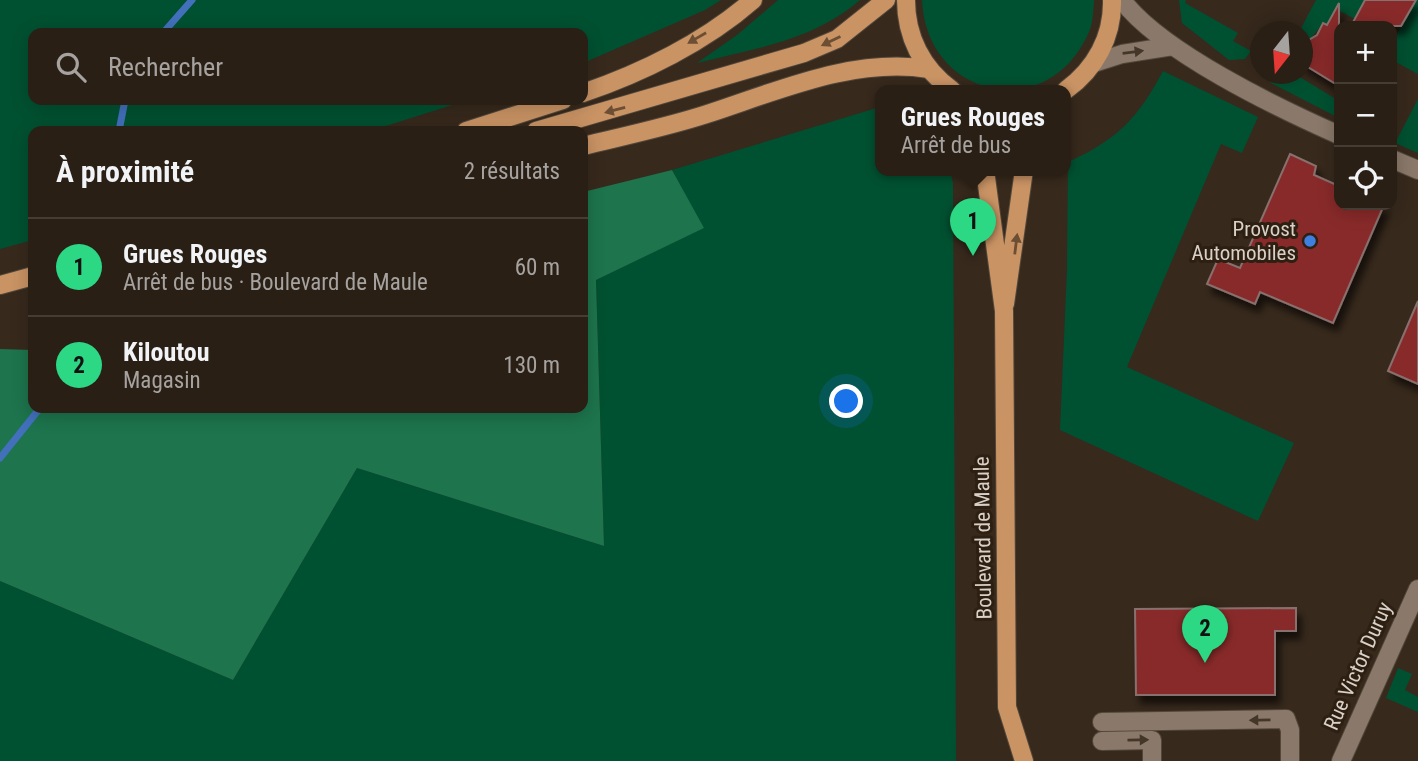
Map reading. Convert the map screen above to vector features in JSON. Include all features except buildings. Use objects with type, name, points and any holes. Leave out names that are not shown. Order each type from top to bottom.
[{"type":"main road","points":[[588,91],[655,63],[733,18],[753,0]]},
{"type":"main road","points":[[553,126],[804,53],[838,39],[886,0]]},
{"type":"main road","points":[[906,0],[912,38],[929,69],[947,85]]},
{"type":"main road","points":[[1071,85],[1094,63],[1107,35],[1112,0]]},
{"type":"main road","points":[[588,145],[706,114],[765,92],[838,74],[901,65],[929,69]]},
{"type":"main road","points":[[482,126],[547,105]]},
{"type":"main road","name":"Boulevard de Maule","points":[[986,176],[1004,311],[1007,707],[1024,761]]},
{"type":"main road","name":"Boulevard de Maule","points":[[1004,311],[1012,275],[1023,176]]},
{"type":"main road","points":[[0,285],[28,277]]},
{"type":"street","points":[[1122,0],[1172,46],[1279,108],[1334,133]]},
{"type":"street","points":[[1094,63],[1122,54],[1172,46]]},
{"type":"street","points":[[1397,161],[1418,170]]},
{"type":"street","name":"Rue Victor Duruy","points":[[1340,761],[1418,589]]},
{"type":"street","points":[[1102,722],[1286,719],[1290,730],[1290,761]]},
{"type":"street","points":[[1102,741],[1152,740],[1152,761]]},
{"type":"green space","points":[[0,0],[721,0],[705,10],[588,61],[588,28],[28,28],[28,105],[452,105],[386,126],[28,126],[28,241],[0,249]]},
{"type":"green space","points":[[778,0],[860,0],[842,14],[803,34],[697,63],[737,35]]},
{"type":"green space","points":[[922,0],[1094,0],[1090,30],[1069,63],[1045,81],[1032,85],[983,85],[965,78],[944,59],[929,33]]},
{"type":"green space","points":[[1179,0],[1186,0],[1185,3],[1238,33],[1233,41],[1250,52],[1245,59],[1229,60],[1182,23]]},
{"type":"green space","points":[[1316,0],[1365,0],[1355,19],[1336,9],[1327,25],[1323,23],[1313,36],[1313,21],[1305,21]]},
{"type":"green space","points":[[1418,0],[1418,74],[1397,63],[1397,34]]},
{"type":"green space","points":[[1163,71],[1258,117],[1242,153],[1221,144],[1127,367],[1294,443],[1258,521],[1060,430],[1068,176],[1071,176],[1071,161],[1113,136],[1135,115]]},
{"type":"green space","points":[[1273,84],[1311,84],[1334,98],[1334,115]]},
{"type":"green space","points":[[1418,99],[1418,153],[1397,144]]},
{"type":"green space","points":[[875,109],[875,176],[951,176],[956,761],[0,761],[0,581],[233,680],[357,468],[604,546],[596,280],[703,228],[672,170]]},
{"type":"green space","points":[[672,170],[704,228],[596,280],[604,546],[357,468],[233,680],[0,581],[0,349],[28,350],[28,413],[588,413],[588,191]]},
{"type":"green space","points":[[1398,668],[1412,674],[1405,690],[1418,697],[1418,712],[1386,698]]},
{"type":"waterway","points":[[167,28],[192,0]]},
{"type":"waterway","points":[[120,126],[124,105]]},
{"type":"waterway","points":[[0,458],[36,413]]},
{"type":"place","name":"Provost Automobiles","points":[[1310,241]]},
{"type":"place","name":"Grues Rouges","points":[[973,256]]},
{"type":"place","name":"Kiloutou","points":[[1205,663]]}]
